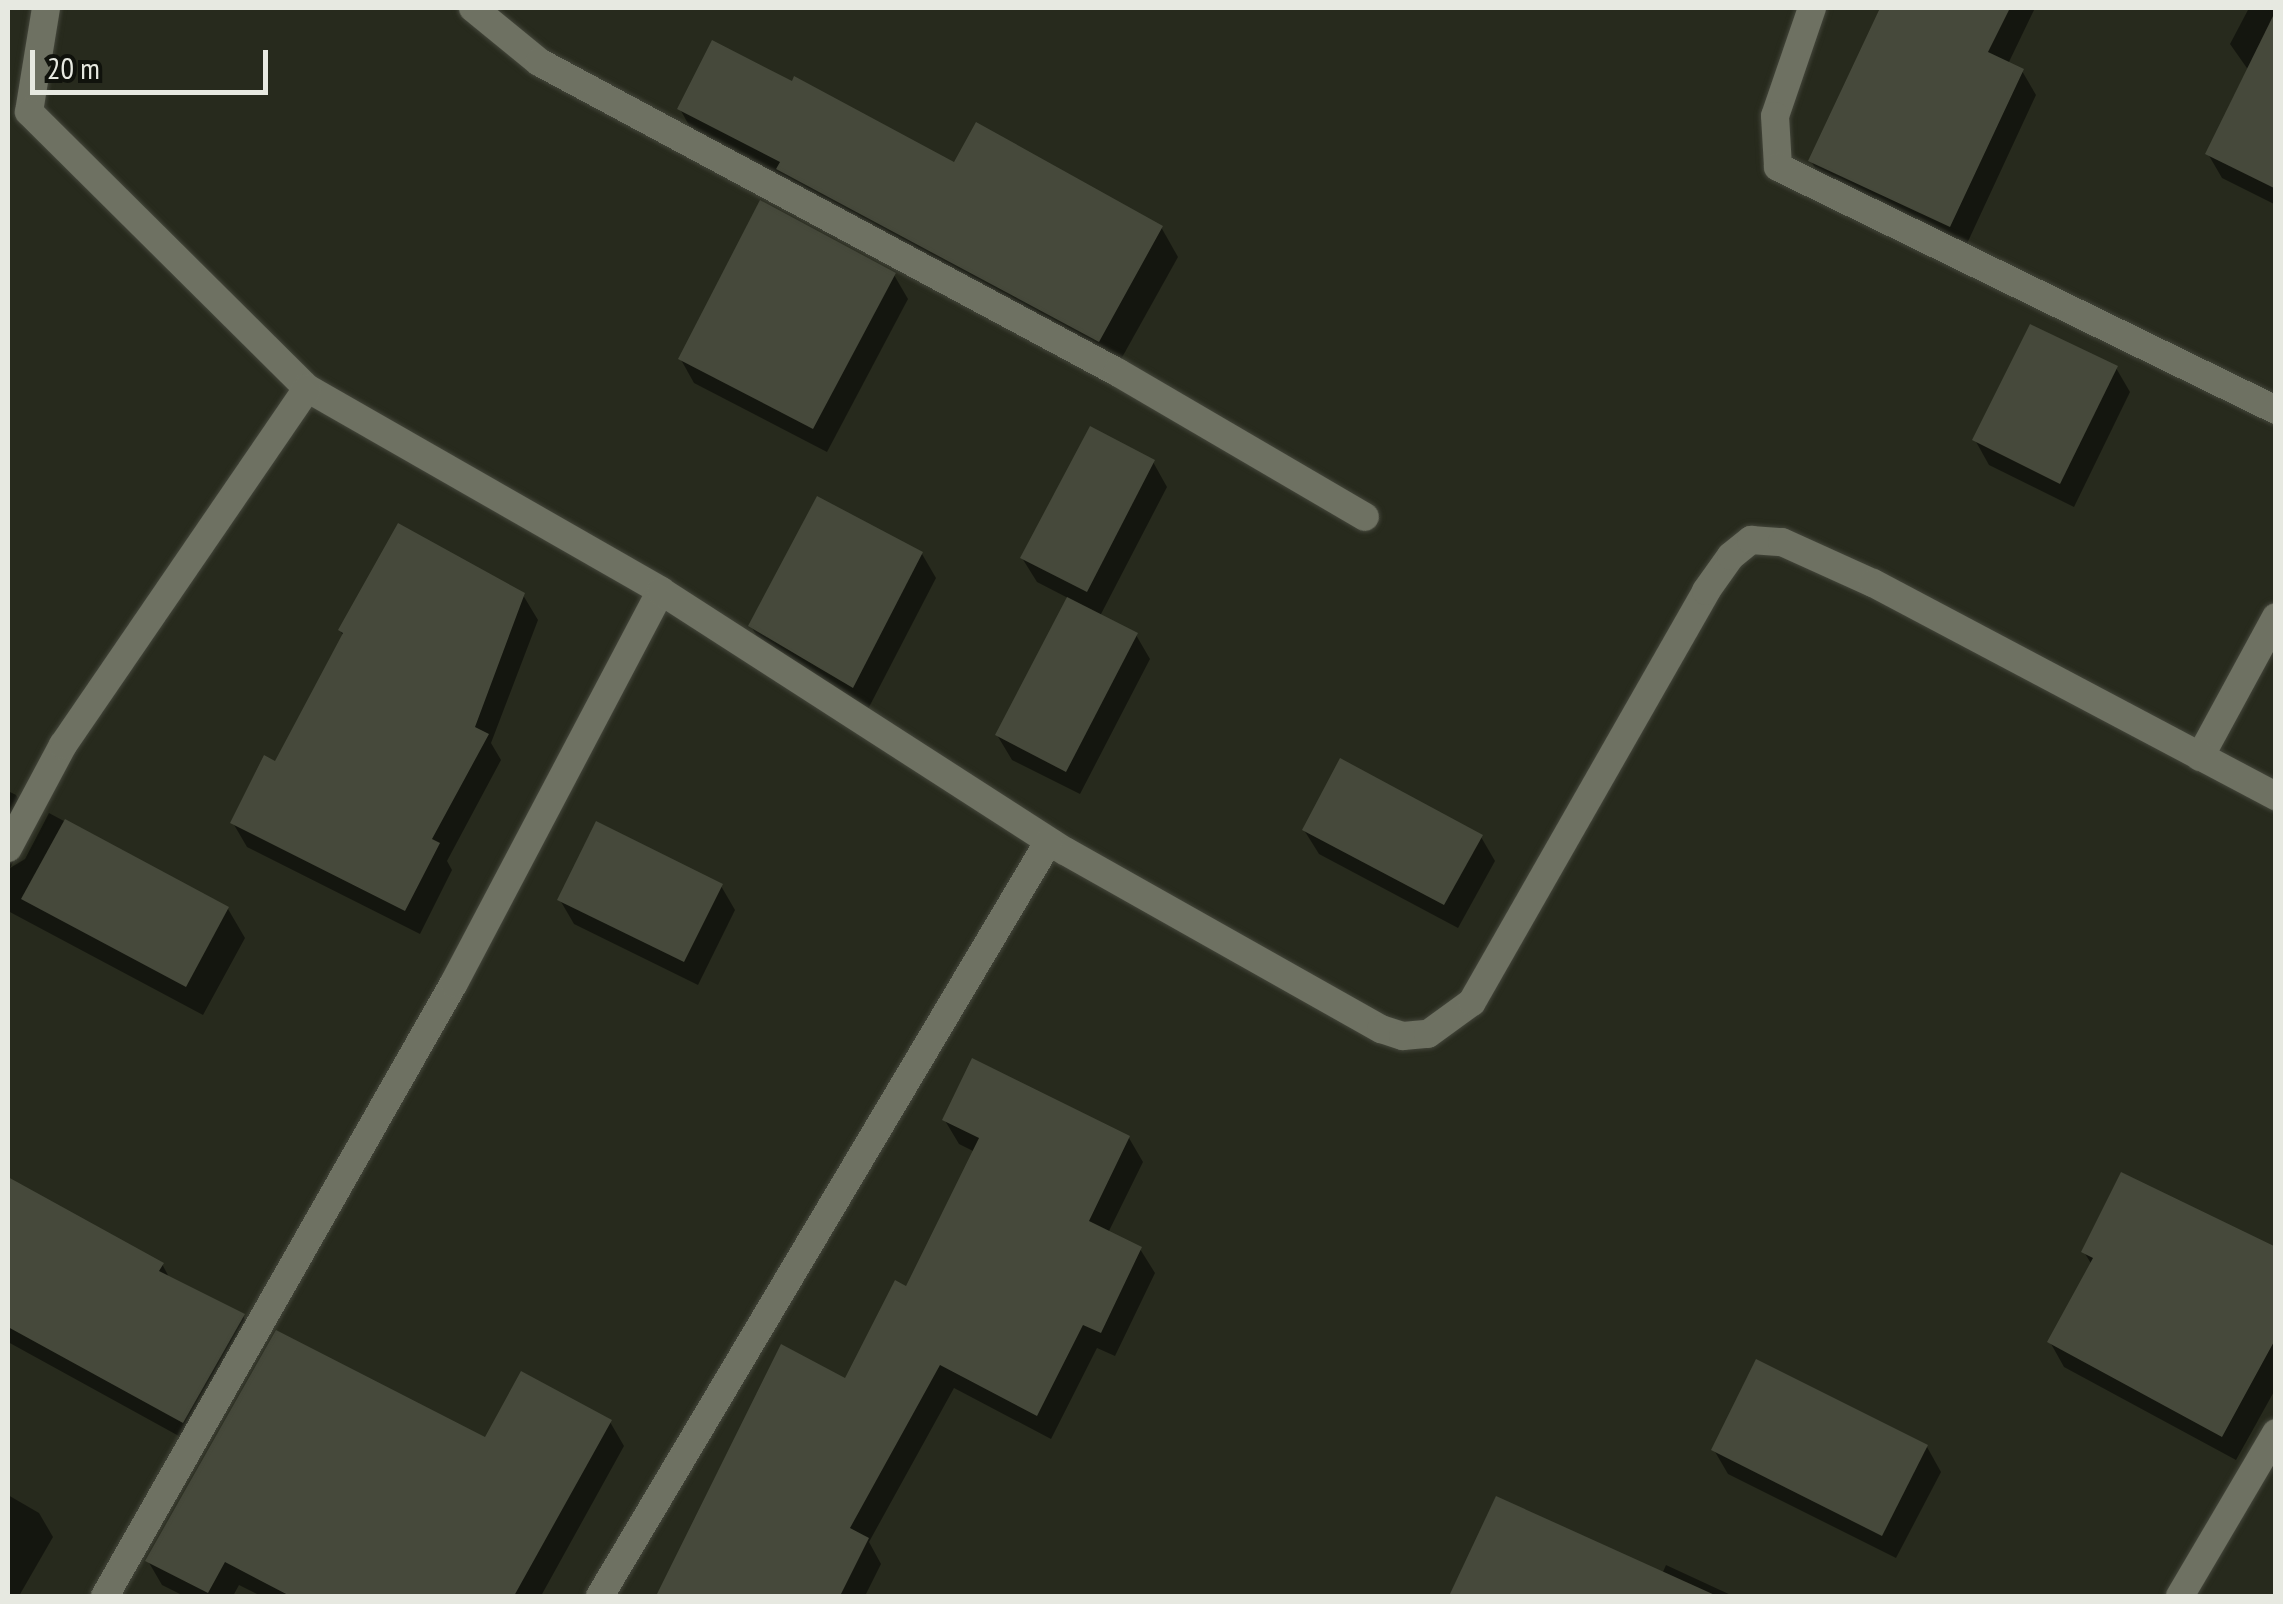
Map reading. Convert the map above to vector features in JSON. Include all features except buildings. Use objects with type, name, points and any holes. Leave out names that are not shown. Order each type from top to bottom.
[{"type":"street","points":[[46,8],[29,112],[307,388],[661,590],[1050,841],[1381,1030],[1403,1036],[1428,1034],[1472,1002],[1706,591],[1731,556],[1751,540],[1782,542],[1872,583],[2276,796]]},
{"type":"street","points":[[474,8],[538,62],[1117,372],[1366,518]]},
{"type":"street","points":[[1812,8],[1776,116],[1778,168],[2276,410]]},
{"type":"street","points":[[8,848],[62,745],[307,388]]},
{"type":"street","points":[[105,1596],[454,983],[661,590]]},
{"type":"street","points":[[2200,757],[2276,616]]},
{"type":"street","points":[[600,1596],[1050,841]]},
{"type":"street","points":[[2180,1596],[2276,1433]]}]
